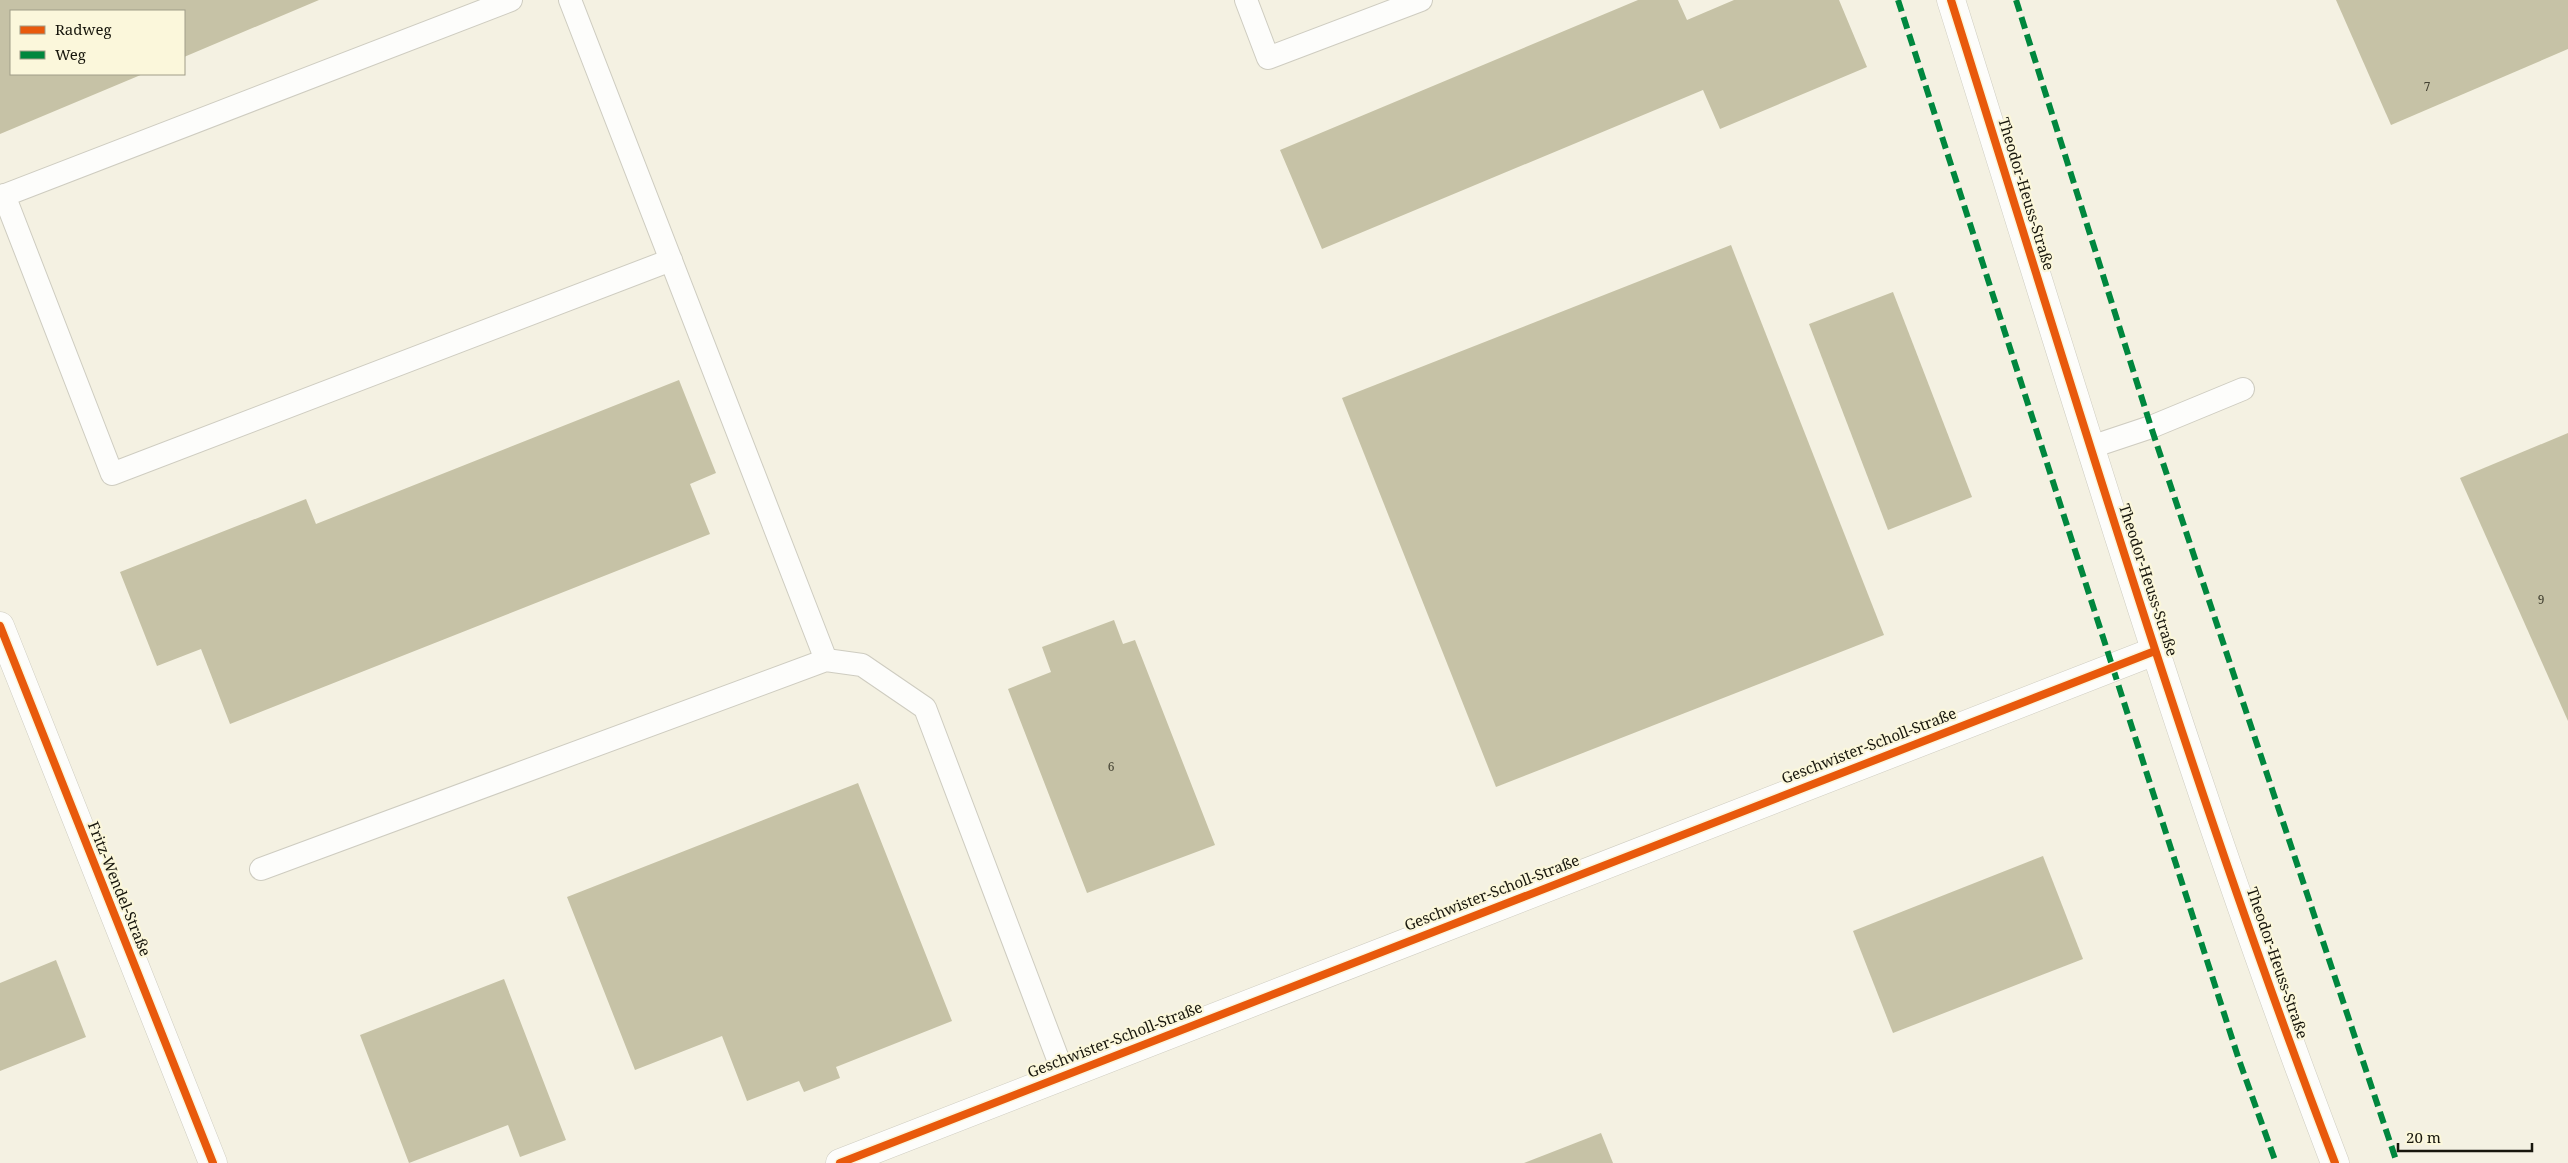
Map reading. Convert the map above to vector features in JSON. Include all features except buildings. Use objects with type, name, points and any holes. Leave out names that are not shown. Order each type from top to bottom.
[{"type":"street","name":"Theodor-Heuss-Straße","points":[[1950,0],[2155,651],[2300,1072],[2335,1163]]},
{"type":"street","name":"Fritz-Wendel-Straße","points":[[0,626],[213,1163]]},
{"type":"street","name":"Geschwister-Scholl-Straße","points":[[840,1163],[2155,651]]},
{"type":"lane","points":[[512,0],[470,7],[2,196],[112,474],[671,260]]},
{"type":"lane","points":[[570,0],[826,660]]},
{"type":"lane","points":[[1246,0],[1268,58],[1421,0]]},
{"type":"lane","points":[[2091,447],[2150,427],[2243,389]]},
{"type":"lane","points":[[261,869],[826,660],[862,665],[925,708],[1064,1075]]},
{"type":"marked path","points":[[1898,0],[2239,1060],[2276,1163]]},
{"type":"marked path","points":[[2016,0],[2151,427],[2397,1163]]},
{"type":"cycle path","points":[[1951,0],[2134,584],[2182,730],[2282,1020],[2335,1163]]},
{"type":"cycle path","points":[[0,626],[213,1163]]},
{"type":"cycle path","points":[[840,1163],[2155,651]]}]
